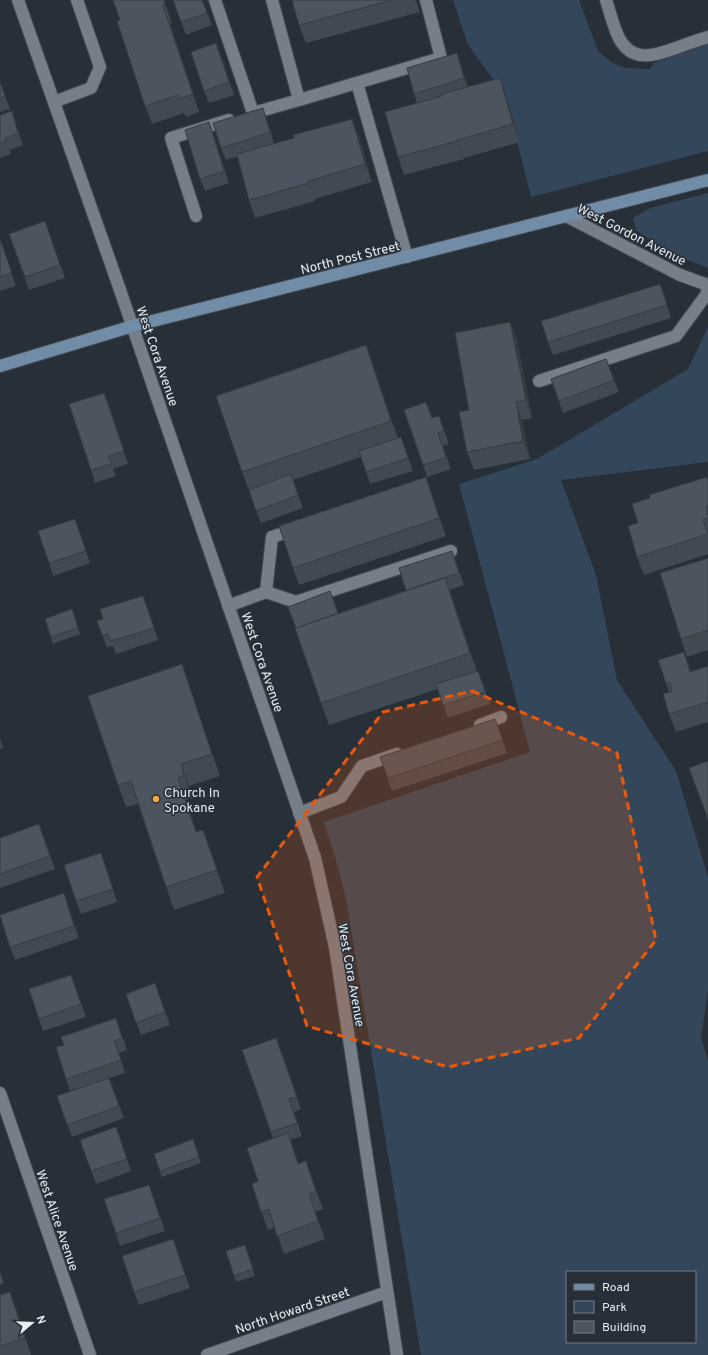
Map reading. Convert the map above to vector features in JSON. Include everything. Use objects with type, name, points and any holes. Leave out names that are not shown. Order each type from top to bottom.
[{"type":"street","name":"West Cora Avenue","points":[[18,0],[133,326],[315,858],[335,947],[397,1355]]},
{"type":"street","points":[[54,102],[91,88],[100,66],[77,0]]},
{"type":"street","points":[[215,0],[254,113]]},
{"type":"street","points":[[272,0],[298,100]]},
{"type":"street","points":[[196,216],[171,138],[442,58],[426,0]]},
{"type":"street","points":[[606,0],[620,38],[628,49],[641,55],[660,53],[708,37]]},
{"type":"street","points":[[357,83],[407,257]]},
{"type":"street","name":"North Post Street","points":[[0,366],[133,326],[708,180]]},
{"type":"street","name":"West Gordon Avenue","points":[[566,216],[680,275],[708,285]]},
{"type":"street","points":[[538,381],[676,336],[706,295],[708,289]]},
{"type":"street","points":[[266,592],[272,537],[309,524]]},
{"type":"street","points":[[228,606],[266,592],[296,602],[451,551]]},
{"type":"street","points":[[472,728],[501,717]]},
{"type":"street","points":[[299,813],[341,797],[362,766],[406,751]]},
{"type":"street","name":"West Alice Avenue","points":[[0,1093],[90,1355]]},
{"type":"street","name":"North Howard Street","points":[[207,1355],[387,1292]]},
{"type":"highlighted area","points":[[472,691],[617,753],[656,940],[579,1038],[448,1067],[307,1026],[257,877],[383,712]]},
{"type":"green space","points":[[453,0],[579,0],[598,51],[611,62],[625,68],[650,69],[654,63],[708,44],[708,151],[531,197],[506,97],[468,45]]},
{"type":"green space","points":[[708,193],[708,268],[670,253],[636,230],[633,218],[650,208]]},
{"type":"green space","points":[[708,327],[708,462],[561,480],[596,575],[617,680],[676,771],[708,877],[708,990],[701,1039],[708,1060],[708,1355],[421,1355],[346,899],[324,822],[530,752],[459,484],[537,459],[688,369]]},
{"type":"building","points":[[113,0],[164,0],[165,5],[163,6],[193,94],[179,99],[178,95],[145,106],[117,21],[120,20]]},
{"type":"building","points":[[173,0],[202,0],[207,13],[181,22]]},
{"type":"building","points":[[292,0],[392,0],[299,25]]},
{"type":"building","points":[[216,43],[229,82],[204,91],[191,52]]},
{"type":"building","points":[[457,53],[464,78],[414,94],[407,68]]},
{"type":"building","points":[[500,78],[513,124],[398,157],[385,112]]},
{"type":"building","points":[[0,82],[5,96],[0,98]]},
{"type":"building","points":[[263,108],[270,132],[221,148],[213,123]]},
{"type":"building","points":[[12,111],[18,133],[5,138],[6,141],[0,144],[0,115]]},
{"type":"building","points":[[352,119],[365,164],[308,181],[309,183],[249,200],[237,154],[294,138],[293,135]]},
{"type":"building","points":[[209,122],[224,171],[200,179],[185,130]]},
{"type":"building","points":[[45,221],[60,265],[25,277],[9,234]]},
{"type":"building","points":[[0,239],[12,273],[0,277]]},
{"type":"building","points":[[660,284],[667,305],[548,342],[541,321]]},
{"type":"building","points":[[510,322],[526,400],[516,402],[523,441],[467,452],[459,412],[469,410],[455,333]]},
{"type":"building","points":[[366,345],[391,421],[242,472],[216,396]]},
{"type":"building","points":[[606,359],[614,380],[559,401],[551,379]]},
{"type":"building","points":[[104,393],[124,451],[109,456],[111,464],[91,470],[69,404]]},
{"type":"building","points":[[426,402],[432,418],[439,416],[444,431],[438,433],[446,457],[423,465],[404,410]]},
{"type":"building","points":[[401,437],[408,458],[366,472],[359,451]]},
{"type":"building","points":[[291,474],[298,495],[256,511],[249,490]]},
{"type":"building","points":[[426,477],[439,518],[293,568],[279,526]]},
{"type":"building","points":[[707,477],[708,507],[706,507],[708,518],[703,520],[708,534],[637,557],[628,526],[638,523],[632,504],[650,498],[649,495]]},
{"type":"building","points":[[75,519],[86,551],[49,563],[38,531]]},
{"type":"building","points":[[452,551],[459,573],[406,590],[399,568]]},
{"type":"building","points":[[708,558],[708,630],[681,639],[660,573]]},
{"type":"building","points":[[445,578],[470,653],[321,703],[295,628]]},
{"type":"building","points":[[330,591],[338,613],[296,628],[288,607]]},
{"type":"building","points":[[143,596],[154,628],[111,641],[108,634],[102,635],[97,621],[103,619],[100,609]]},
{"type":"building","points":[[72,609],[78,628],[51,637],[45,619]]},
{"type":"building","points":[[684,652],[690,672],[708,666],[708,702],[669,714],[663,694],[672,691],[670,682],[666,683],[658,660]]},
{"type":"building","name":"Church In Spokane","points":[[182,664],[212,754],[181,764],[184,775],[178,778],[196,832],[203,830],[217,870],[166,887],[131,781],[118,785],[88,696]]},
{"type":"building","points":[[478,671],[485,692],[443,705],[436,684]]},
{"type":"building","points":[[495,719],[503,740],[388,778],[380,757]]},
{"type":"building","points":[[708,761],[708,814],[706,814],[689,768]]},
{"type":"building","points":[[39,824],[50,856],[0,874],[0,838]]},
{"type":"building","points":[[101,853],[113,889],[76,901],[64,865]]},
{"type":"building","points":[[64,893],[74,926],[10,947],[0,915]]},
{"type":"building","points":[[71,975],[81,1004],[39,1019],[29,989]]},
{"type":"building","points":[[155,983],[165,1012],[136,1023],[126,994]]},
{"type":"building","points":[[116,1018],[122,1038],[114,1041],[121,1060],[66,1079],[56,1047],[64,1045],[61,1037]]},
{"type":"building","points":[[276,1038],[297,1097],[289,1099],[297,1123],[271,1132],[242,1050]]},
{"type":"building","points":[[109,1078],[119,1106],[67,1125],[57,1096]]},
{"type":"building","points":[[116,1127],[127,1159],[91,1171],[80,1140]]},
{"type":"building","points":[[288,1133],[298,1164],[306,1161],[316,1191],[309,1194],[318,1221],[277,1236],[269,1209],[261,1212],[252,1184],[258,1181],[247,1148]]},
{"type":"building","points":[[193,1139],[199,1157],[160,1171],[154,1154]]},
{"type":"building","points":[[149,1185],[160,1218],[116,1233],[104,1199]]},
{"type":"building","points":[[173,1239],[185,1275],[134,1292],[122,1256]]},
{"type":"building","points":[[245,1245],[253,1269],[234,1276],[226,1251]]},
{"type":"building","points":[[10,1292],[25,1338],[0,1346],[0,1295]]},
{"type":"place","name":"Church In Spokane","points":[[156,799]]}]
